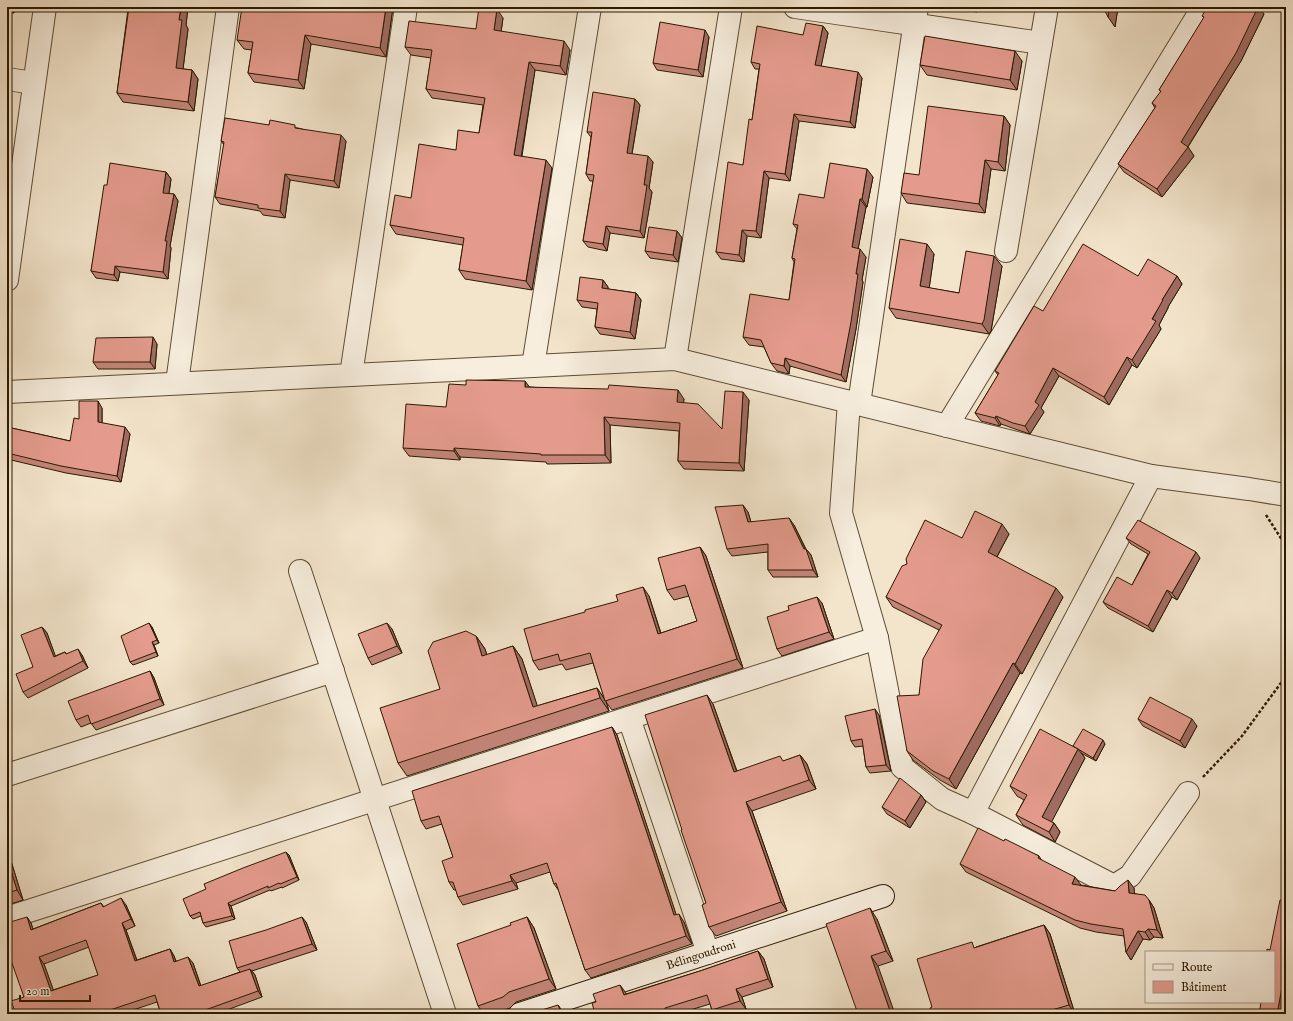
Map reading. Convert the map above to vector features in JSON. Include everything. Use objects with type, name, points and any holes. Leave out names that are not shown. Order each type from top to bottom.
[{"type":"street","points":[[7,280],[45,7]]},
{"type":"street","points":[[177,384],[228,7]]},
{"type":"street","points":[[351,375],[406,7]]},
{"type":"street","points":[[533,366],[590,7]]},
{"type":"street","points":[[675,359],[731,7]]},
{"type":"street","points":[[795,7],[916,16],[1041,43]]},
{"type":"street","points":[[1006,251],[1047,7]]},
{"type":"street","points":[[947,426],[1202,7]]},
{"type":"street","points":[[916,16],[854,403],[841,513],[877,638],[902,767],[942,799],[973,813],[1114,886],[1130,876],[1188,793]]},
{"type":"street","points":[[7,79],[34,83]]},
{"type":"street","points":[[7,392],[675,359],[1151,476],[1286,495]]},
{"type":"street","points":[[973,813],[1151,476]]},
{"type":"street","points":[[300,571],[445,1014]]},
{"type":"street","points":[[7,918],[877,638]]},
{"type":"street","points":[[7,775],[333,671]]},
{"type":"street","points":[[629,718],[708,953]]},
{"type":"street","name":"Bélingoudroni","points":[[520,1014],[883,896]]},
{"type":"path","points":[[1249,489],[1286,548]]},
{"type":"path","points":[[1188,793],[1242,736],[1286,676]]},
{"type":"building","points":[[129,7],[181,7],[179,20],[182,20],[176,68],[192,70],[188,102],[117,93]]},
{"type":"building","points":[[242,7],[386,7],[380,48],[305,35],[298,80],[248,73],[253,42],[237,40]]},
{"type":"building","points":[[479,7],[497,9],[494,30],[564,41],[560,66],[529,62],[514,155],[546,160],[526,281],[459,270],[464,238],[390,225],[395,195],[411,198],[419,144],[456,150],[458,130],[479,133],[485,98],[426,89],[432,50],[405,47],[409,21],[476,29]]},
{"type":"building","points":[[1103,7],[1109,7],[1108,17]]},
{"type":"building","points":[[1207,7],[1258,7],[1236,53],[1181,142],[1188,147],[1157,189],[1118,164],[1156,106],[1152,103],[1161,91],[1159,90],[1204,17],[1202,16]]},
{"type":"building","points":[[660,22],[705,30],[698,70],[653,63]]},
{"type":"building","points":[[806,23],[823,26],[815,65],[858,72],[850,122],[794,114],[785,174],[764,171],[756,231],[742,230],[739,255],[716,252],[728,162],[743,165],[749,119],[752,120],[760,64],[751,62],[757,26],[803,35]]},
{"type":"building","points":[[925,36],[1015,51],[1010,80],[920,65]]},
{"type":"building","points":[[593,92],[635,99],[627,153],[648,156],[644,185],[647,185],[640,231],[606,226],[603,244],[583,241],[594,175],[586,174],[592,132],[587,132]]},
{"type":"building","points":[[928,106],[1004,116],[998,162],[985,160],[979,204],[901,193],[904,173],[919,175]]},
{"type":"building","points":[[225,118],[269,125],[270,120],[295,125],[295,128],[341,135],[334,181],[285,174],[280,211],[258,208],[258,205],[215,197],[224,142],[221,141]]},
{"type":"building","points":[[110,163],[166,172],[163,193],[174,194],[165,241],[167,241],[163,272],[115,266],[114,275],[91,271],[104,185],[107,185]]},
{"type":"building","points":[[830,163],[867,169],[862,199],[860,199],[852,247],[860,249],[856,274],[858,274],[841,375],[785,358],[784,366],[771,363],[761,340],[743,337],[750,294],[789,300],[795,259],[792,258],[798,225],[793,224],[799,194],[824,198]]},
{"type":"building","points":[[649,227],[677,231],[673,255],[645,251]]},
{"type":"building","points":[[900,239],[927,244],[920,286],[959,293],[966,251],[994,256],[984,320],[982,324],[889,308]]},
{"type":"building","points":[[1083,244],[1138,276],[1148,259],[1177,276],[1152,319],[1156,321],[1132,360],[1127,357],[1104,397],[1053,368],[1035,402],[1039,405],[1025,426],[996,416],[995,418],[975,413],[999,373],[995,371],[1034,306],[1043,311]]},
{"type":"building","points":[[580,277],[603,280],[602,288],[636,293],[630,332],[595,327],[598,303],[577,300]]},
{"type":"building","points":[[153,337],[150,362],[93,362],[96,338]]},
{"type":"building","points":[[466,380],[525,381],[525,387],[608,389],[609,385],[678,390],[677,402],[698,404],[722,429],[725,391],[743,392],[739,463],[678,461],[680,423],[604,417],[605,455],[541,455],[454,448],[454,451],[403,448],[406,404],[446,407],[449,384],[466,385]]},
{"type":"building","points":[[79,401],[98,401],[98,422],[125,427],[117,476],[61,466],[7,453],[7,427],[70,441],[74,418],[79,419]]},
{"type":"building","points":[[743,505],[748,522],[789,518],[804,549],[806,549],[813,570],[768,570],[768,544],[727,549],[715,507]]},
{"type":"building","points":[[975,511],[1002,524],[988,552],[1056,588],[1015,664],[1013,663],[949,779],[933,771],[907,751],[897,696],[919,695],[923,659],[942,625],[886,597],[902,566],[907,564],[906,559],[925,520],[962,538]]},
{"type":"building","points":[[1138,520],[1196,552],[1172,593],[1167,590],[1148,626],[1103,602],[1117,577],[1132,585],[1150,552],[1126,538]]},
{"type":"building","points":[[700,547],[737,659],[605,701],[590,653],[560,661],[558,654],[533,661],[524,629],[618,601],[616,595],[643,587],[658,634],[697,621],[685,585],[667,590],[658,558]]},
{"type":"building","points":[[817,597],[829,632],[777,649],[767,617],[789,610],[788,606]]},
{"type":"building","points":[[149,623],[157,640],[152,642],[156,652],[130,662],[121,636]]},
{"type":"building","points":[[387,623],[397,646],[368,658],[358,634]]},
{"type":"building","points":[[42,627],[54,657],[65,652],[66,654],[78,649],[83,661],[23,692],[16,674],[33,667],[21,635]]},
{"type":"building","points":[[466,631],[476,636],[482,656],[513,646],[533,707],[597,688],[600,698],[398,763],[380,708],[440,689],[428,651],[433,642]]},
{"type":"building","points":[[150,671],[160,699],[91,724],[88,715],[76,720],[68,701]]},
{"type":"building","points":[[707,695],[734,772],[780,756],[783,761],[800,755],[809,780],[746,802],[781,902],[709,927],[702,905],[706,903],[681,830],[645,715]]},
{"type":"building","points":[[1150,697],[1192,719],[1180,741],[1138,719]]},
{"type":"building","points":[[875,709],[886,765],[866,767],[862,739],[851,741],[845,716]]},
{"type":"building","points":[[612,727],[674,915],[679,914],[686,936],[585,970],[556,883],[554,884],[547,863],[510,875],[512,881],[458,897],[453,882],[449,882],[442,861],[453,857],[439,816],[421,821],[412,791]]},
{"type":"building","points":[[1040,729],[1078,749],[1042,817],[1054,823],[1049,832],[1016,815],[1027,795],[1010,786]]},
{"type":"building","points":[[1083,729],[1103,740],[1093,758],[1073,746]]},
{"type":"building","points":[[900,778],[921,795],[905,821],[882,807]]},
{"type":"building","points":[[978,828],[1004,841],[1005,839],[1039,856],[1038,858],[1075,877],[1072,884],[1115,891],[1128,880],[1129,893],[1145,895],[1149,900],[1157,930],[1148,929],[1145,932],[1138,931],[1126,952],[1123,929],[1075,920],[960,864]]},
{"type":"building","points":[[286,852],[297,877],[268,888],[268,886],[228,903],[232,916],[203,923],[200,912],[190,916],[183,899],[206,889],[204,884]]},
{"type":"building","points":[[7,859],[17,890],[7,893]]},
{"type":"building","points":[[121,898],[131,919],[122,923],[135,961],[170,949],[174,962],[188,957],[199,986],[250,969],[258,991],[194,1014],[161,1014],[155,995],[98,1014],[16,1014],[11,1001],[24,997],[7,949],[7,923],[27,917],[31,930],[101,903],[103,907]],"holes":[[[86,940],[98,975],[51,991],[39,957]]]},
{"type":"building","points":[[1280,900],[1286,901],[1286,971],[1277,1014],[1259,1014],[1261,1003],[1275,1003],[1275,951],[1267,951],[1267,949],[1270,950]]},
{"type":"building","points":[[870,908],[886,951],[871,956],[891,1014],[858,1014],[826,924]]},
{"type":"building","points":[[302,917],[312,944],[237,968],[229,941]]},
{"type":"building","points":[[527,917],[549,979],[509,992],[503,997],[478,1006],[457,944],[511,925],[510,923]]},
{"type":"building","points":[[1044,925],[1069,1005],[1045,1012],[1046,1014],[932,1014],[930,1008],[932,1007],[917,959],[972,942],[974,948]]},
{"type":"building","points":[[758,951],[768,979],[736,989],[740,1001],[712,1010],[707,995],[665,1008],[667,1014],[581,1014],[594,1010],[592,1003],[596,1002],[593,994],[620,985],[624,995]]},
{"type":"building","points":[[558,1005],[562,1014],[529,1014]]}]
